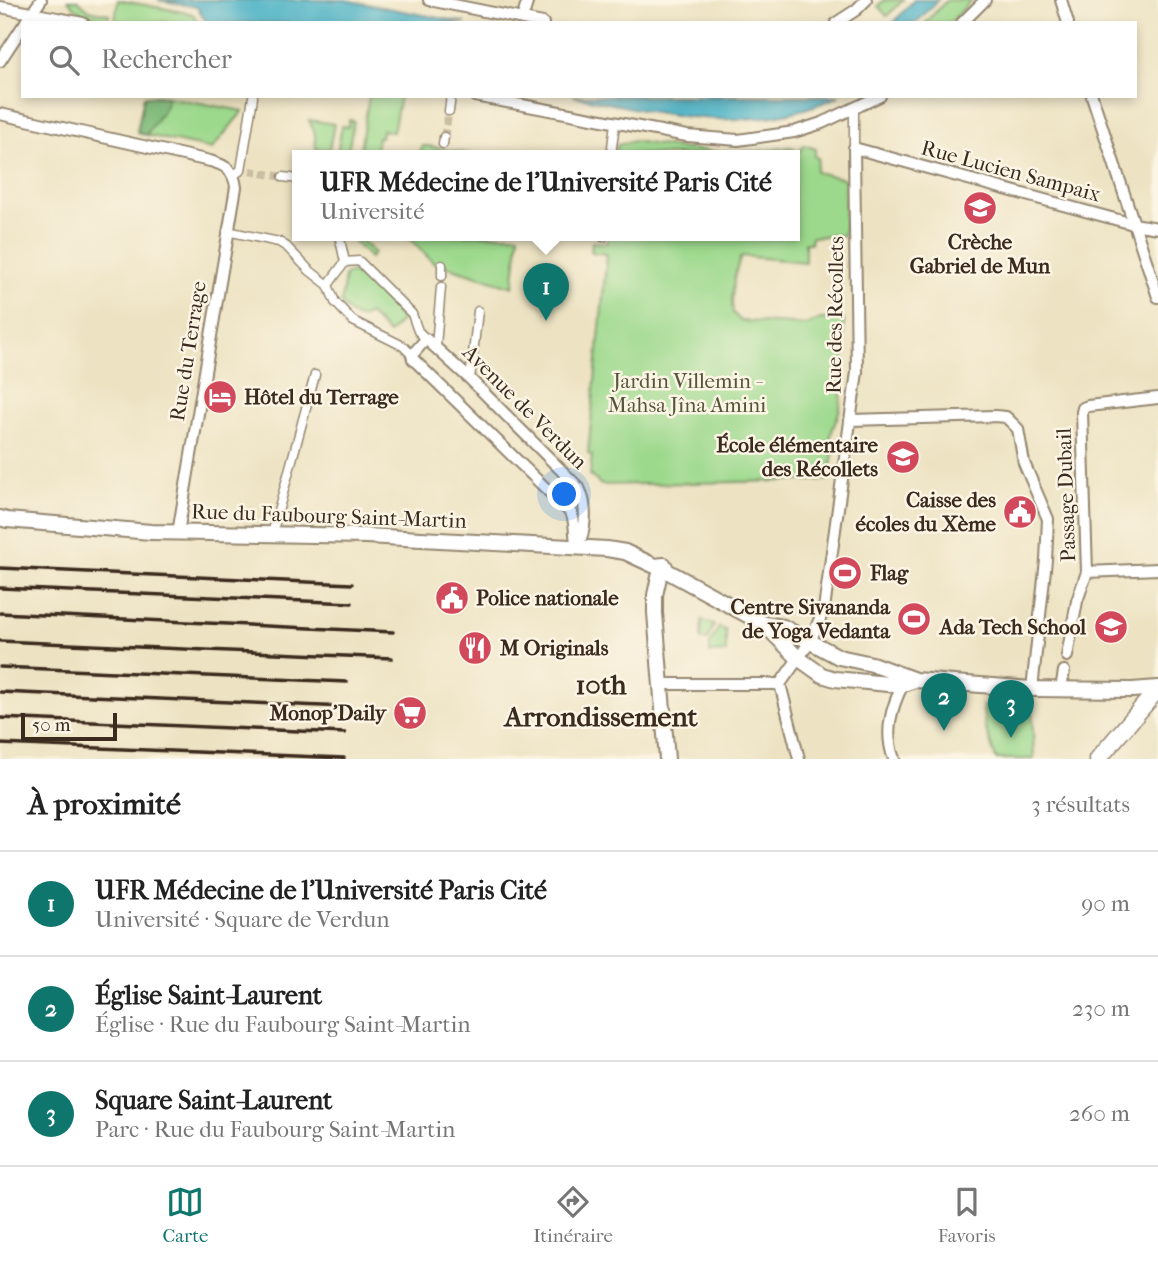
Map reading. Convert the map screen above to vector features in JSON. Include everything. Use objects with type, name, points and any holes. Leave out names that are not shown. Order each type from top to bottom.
[{"type":"main road","name":"Rue du Faubourg Saint-Martin","points":[[0,518],[178,533],[366,536],[625,552],[764,624],[783,627],[839,657],[872,664],[909,682]]},
{"type":"main road","points":[[661,571],[655,595],[655,614],[667,759]]},
{"type":"main road","name":"Rue du Faubourg Saint-Martin","points":[[764,624],[797,658],[821,675],[835,679],[1061,690],[1158,688]]},
{"type":"main road","points":[[1098,759],[1158,688]]},
{"type":"street","points":[[26,21],[41,0]]},
{"type":"street","points":[[429,0],[532,21]]},
{"type":"street","points":[[522,19],[528,0]]},
{"type":"street","points":[[838,21],[866,0]]},
{"type":"street","points":[[964,21],[985,0]]},
{"type":"street","points":[[1061,0],[1067,21]]},
{"type":"street","points":[[0,7],[74,21]]},
{"type":"street","points":[[0,61],[21,29]]},
{"type":"street","points":[[0,114],[210,161],[242,172],[253,98]]},
{"type":"street","points":[[449,111],[451,98]]},
{"type":"street","points":[[485,98],[687,136],[738,140],[794,132],[854,110],[876,98]]},
{"type":"street","points":[[1093,98],[1158,297]]},
{"type":"street","name":"Rue des Récollets","points":[[780,684],[810,642],[824,609],[857,372],[854,110]]},
{"type":"street","points":[[612,150],[615,123]]},
{"type":"street","name":"Rue Lucien Sampaix","points":[[854,148],[1133,224],[1158,228]]},
{"type":"street","name":"Rue du Terrage","points":[[178,533],[227,231],[236,187],[242,172]]},
{"type":"street","points":[[283,177],[292,178]]},
{"type":"street","name":"Avenue de Verdun","points":[[227,231],[279,242],[287,247],[328,285],[335,302],[353,321],[403,346],[573,517],[573,536],[577,548]]},
{"type":"street","points":[[328,285],[345,262],[340,241]]},
{"type":"street","name":"Avenue de Verdun","points":[[345,262],[359,261],[412,314],[418,331],[572,479],[583,495],[584,508]]},
{"type":"street","points":[[442,265],[442,276]]},
{"type":"street","points":[[412,355],[431,343],[441,287]]},
{"type":"street","points":[[470,379],[478,312]]},
{"type":"street","points":[[272,534],[315,375]]},
{"type":"street","name":"Passage Dubail","points":[[1067,656],[1077,601],[1087,572],[1083,408],[1158,398]]},
{"type":"street","points":[[850,420],[995,416],[1006,417],[1018,429],[1024,463],[1048,519],[1032,689]]},
{"type":"street","points":[[564,508],[584,508],[583,536],[577,548]]},
{"type":"street","name":"Passage Dubail","points":[[1087,572],[1158,569]]},
{"type":"street","points":[[1061,690],[1064,671]]},
{"type":"street","points":[[894,759],[888,736],[891,714],[909,682]]},
{"type":"street","points":[[661,684],[780,684],[799,759]]},
{"type":"green space","points":[[68,0],[78,0],[89,10],[109,14],[108,20],[81,12]]},
{"type":"green space","points":[[118,0],[193,14],[197,21],[115,21]]},
{"type":"green space","points":[[884,0],[903,0],[887,16],[878,6]]},
{"type":"green space","points":[[947,0],[972,0],[952,21],[927,21]]},
{"type":"green space","points":[[144,98],[174,98],[243,111],[212,149],[137,133]]},
{"type":"green space","points":[[144,98],[167,98],[166,106],[146,135],[137,133]]},
{"type":"green space","points":[[369,98],[400,98],[393,132],[382,130],[376,150],[360,150]]},
{"type":"green space","points":[[309,120],[334,124],[329,150],[316,149],[315,134]]},
{"type":"green space","points":[[349,120],[354,121],[348,150],[338,150],[342,126],[348,127]]},
{"type":"green space","name":"Jardin Villemin - Mahsa Jîna Amini","points":[[634,141],[693,150],[616,150],[617,145]]},
{"type":"green space","name":"Jardin Villemin - Mahsa Jîna Amini","points":[[804,145],[816,149],[816,172],[845,179],[844,235],[811,237],[811,243],[805,243],[805,262],[741,256],[732,291],[733,313],[741,321],[807,325],[821,319],[844,319],[843,385],[839,412],[830,442],[834,447],[829,480],[601,485],[590,475],[592,455],[588,454],[607,254],[591,252],[592,242],[800,241],[800,151]]},
{"type":"green space","points":[[423,146],[428,146],[449,150],[421,150]]},
{"type":"green space","name":"Jardin Villemin - Mahsa Jîna Amini","points":[[791,147],[796,150],[770,150]]},
{"type":"green space","points":[[354,241],[363,241],[374,253],[370,258]]},
{"type":"green space","points":[[412,241],[518,241],[513,287],[433,262]]},
{"type":"green space","points":[[357,271],[403,318],[389,334],[369,314],[357,317],[341,304],[345,275]]},
{"type":"green space","points":[[702,620],[714,625],[707,640],[701,640]]},
{"type":"green space","points":[[719,627],[726,631],[726,652],[710,653],[710,643]]},
{"type":"green space","points":[[983,706],[1032,710],[1034,759],[996,759],[985,727]]},
{"type":"water","points":[[158,0],[345,0],[455,21],[206,21],[197,7]]},
{"type":"water","points":[[914,0],[938,0],[918,21],[895,21]]},
{"type":"water","points":[[583,98],[834,98],[805,109],[739,119],[707,119],[641,110]]},
{"type":"tunnel","points":[[444,137],[449,111]]},
{"type":"tunnel","points":[[250,171],[283,177]]},
{"type":"railway","points":[[0,568],[352,584]]},
{"type":"railway","points":[[0,588],[352,603]]},
{"type":"railway","points":[[0,613],[393,632]]},
{"type":"railway","points":[[0,641],[392,658]]},
{"type":"railway","points":[[0,667],[347,682]]},
{"type":"railway","points":[[0,692],[346,707]]},
{"type":"railway","points":[[0,718],[345,733]]},
{"type":"railway","points":[[0,744],[344,758]]},
{"type":"place","name":"Crèche Gabriel de Mun","points":[[980,208]]},
{"type":"place","name":"UFR Médecine de l'Université Paris Cité","points":[[546,321]]},
{"type":"place","name":"Hôtel du Terrage","points":[[220,397]]},
{"type":"place","name":"École élémentaire des Récollets","points":[[903,457]]},
{"type":"place","name":"Caisse des écoles du Xème","points":[[1020,512]]},
{"type":"place","name":"Flag","points":[[845,573]]},
{"type":"place","name":"Police nationale","points":[[452,598]]},
{"type":"place","name":"Centre Sivananda de Yoga Vedanta","points":[[914,619]]},
{"type":"place","name":"Ada Tech School","points":[[1111,627]]},
{"type":"place","name":"M Originals","points":[[475,648]]},
{"type":"place","name":"Monop'Daily","points":[[410,713]]},
{"type":"place","name":"Église Saint-Laurent","points":[[944,731]]},
{"type":"place","name":"Square Saint-Laurent","points":[[1011,738]]},
{"type":"district","name":"10th Arrondissement","points":[[601,700]]}]
